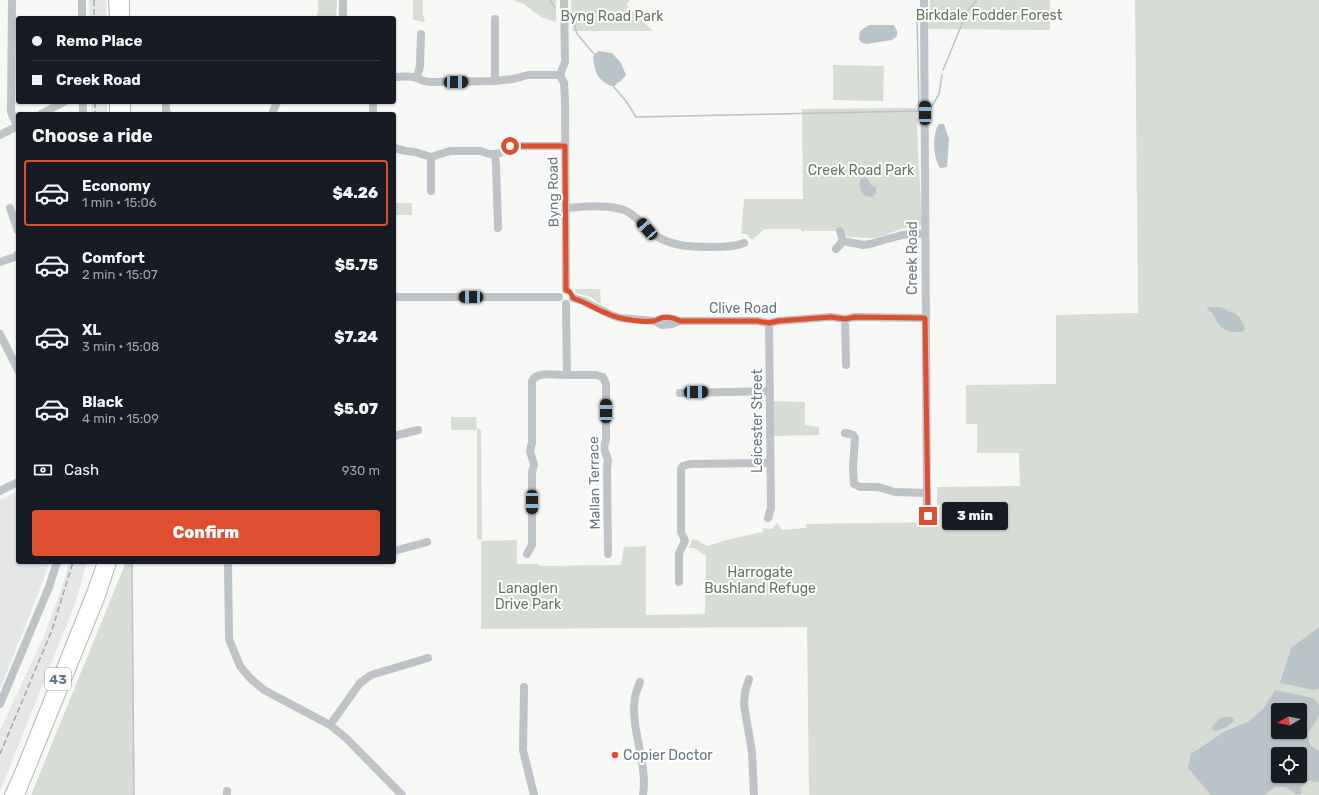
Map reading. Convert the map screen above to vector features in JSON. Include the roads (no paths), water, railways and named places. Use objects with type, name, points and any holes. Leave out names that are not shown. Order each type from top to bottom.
[{"type":"main road","points":[[114,0],[115,16]]},
{"type":"main road","points":[[124,0],[124,16]]},
{"type":"main road","name":"43","points":[[10,795],[92,593],[102,564]]},
{"type":"main road","name":"43","points":[[19,795],[100,596],[110,564]]},
{"type":"street","points":[[12,0],[11,112],[16,124]]},
{"type":"street","points":[[82,0],[82,16]]},
{"type":"street","points":[[343,0],[343,16]]},
{"type":"street","name":"Byng Road","points":[[564,0],[564,62],[560,75],[564,83],[566,290]]},
{"type":"street","name":"Creek Road","points":[[924,0],[925,318],[928,516]]},
{"type":"street","points":[[495,19],[495,81]]},
{"type":"street","points":[[417,78],[421,59],[420,34]]},
{"type":"street","points":[[396,77],[406,76],[417,78],[425,82],[430,82],[495,81],[513,79],[528,75],[560,75]]},
{"type":"street","points":[[45,112],[60,104]]},
{"type":"street","points":[[0,135],[16,127]]},
{"type":"street","points":[[396,148],[420,153],[431,157],[450,151],[480,151],[495,154],[500,153],[506,148],[515,146],[565,146]]},
{"type":"street","points":[[495,154],[498,228]]},
{"type":"street","points":[[431,157],[432,191]]},
{"type":"street","points":[[10,208],[16,225]]},
{"type":"street","points":[[566,208],[622,209],[637,218],[652,234],[675,245],[692,247],[736,247],[744,243]]},
{"type":"street","points":[[840,231],[843,241]]},
{"type":"street","points":[[843,241],[863,245],[902,235],[925,233]]},
{"type":"street","points":[[836,249],[843,241]]},
{"type":"street","points":[[0,262],[16,256]]},
{"type":"street","points":[[559,297],[560,293],[566,290],[570,292],[573,298],[566,304]]},
{"type":"street","points":[[396,297],[559,297]]},
{"type":"street","points":[[559,297],[562,302],[566,304]]},
{"type":"street","name":"Clive Road","points":[[573,298],[620,318],[654,321],[662,324],[672,324],[680,321],[757,321],[769,323],[831,317],[845,319],[855,317],[925,318]]},
{"type":"street","points":[[527,554],[532,545],[532,472],[534,465],[530,451],[532,443],[532,381],[540,375],[566,374],[566,304]]},
{"type":"street","points":[[845,319],[846,365]]},
{"type":"street","name":"Leicester Street","points":[[768,518],[770,508],[769,323]]},
{"type":"street","points":[[0,334],[16,366]]},
{"type":"street","name":"Mallan Terrace","points":[[566,374],[596,375],[603,377],[605,380],[606,439],[604,448],[608,462],[608,554]]},
{"type":"street","points":[[680,393],[770,391]]},
{"type":"street","points":[[396,436],[418,430]]},
{"type":"street","points":[[845,433],[853,435],[855,438],[853,467],[854,484],[860,487],[878,487],[896,492],[927,493]]},
{"type":"street","points":[[679,582],[679,553],[685,542],[681,532],[681,469],[683,466],[690,464],[770,462]]},
{"type":"street","points":[[0,491],[16,483]]},
{"type":"street","points":[[396,550],[427,542]]},
{"type":"street","points":[[0,704],[47,592],[56,564]]},
{"type":"street","points":[[228,564],[229,639],[240,666],[250,678],[264,690],[330,725],[354,746],[402,795]]},
{"type":"street","points":[[330,725],[360,683],[371,675],[428,658]]},
{"type":"street","points":[[749,679],[744,692],[744,705],[752,752],[754,795]]},
{"type":"street","points":[[640,682],[635,696],[634,710],[635,725],[644,774],[643,795]]},
{"type":"street","points":[[524,687],[523,750],[534,795]]},
{"type":"waterway","points":[[550,0],[555,8]]},
{"type":"waterway","points":[[943,70],[967,12],[977,0]]},
{"type":"waterway","points":[[595,55],[577,34],[573,19],[596,11]]},
{"type":"waterway","points":[[614,87],[626,101],[636,117],[919,111],[917,13]]},
{"type":"waterway","points":[[930,109],[939,94],[942,75]]},
{"type":"waterway","points":[[132,564],[134,795]]},
{"type":"railway","points":[[94,0],[94,16]]},
{"type":"railway","points":[[95,104],[95,112]]},
{"type":"railway","points":[[0,754],[52,630],[72,564]]},
{"type":"place","name":"Copier Doctor","points":[[615,755]]},
{"type":"park label","name":"Birkdale Fodder Forest","points":[[989,15]]},
{"type":"park label","name":"Byng Road Park","points":[[612,16]]},
{"type":"park label","name":"Creek Road Park","points":[[861,170]]},
{"type":"park label","name":"Harrogate Bushland Refuge","points":[[760,580]]},
{"type":"park label","name":"Lanaglen Drive Park","points":[[528,596]]}]
